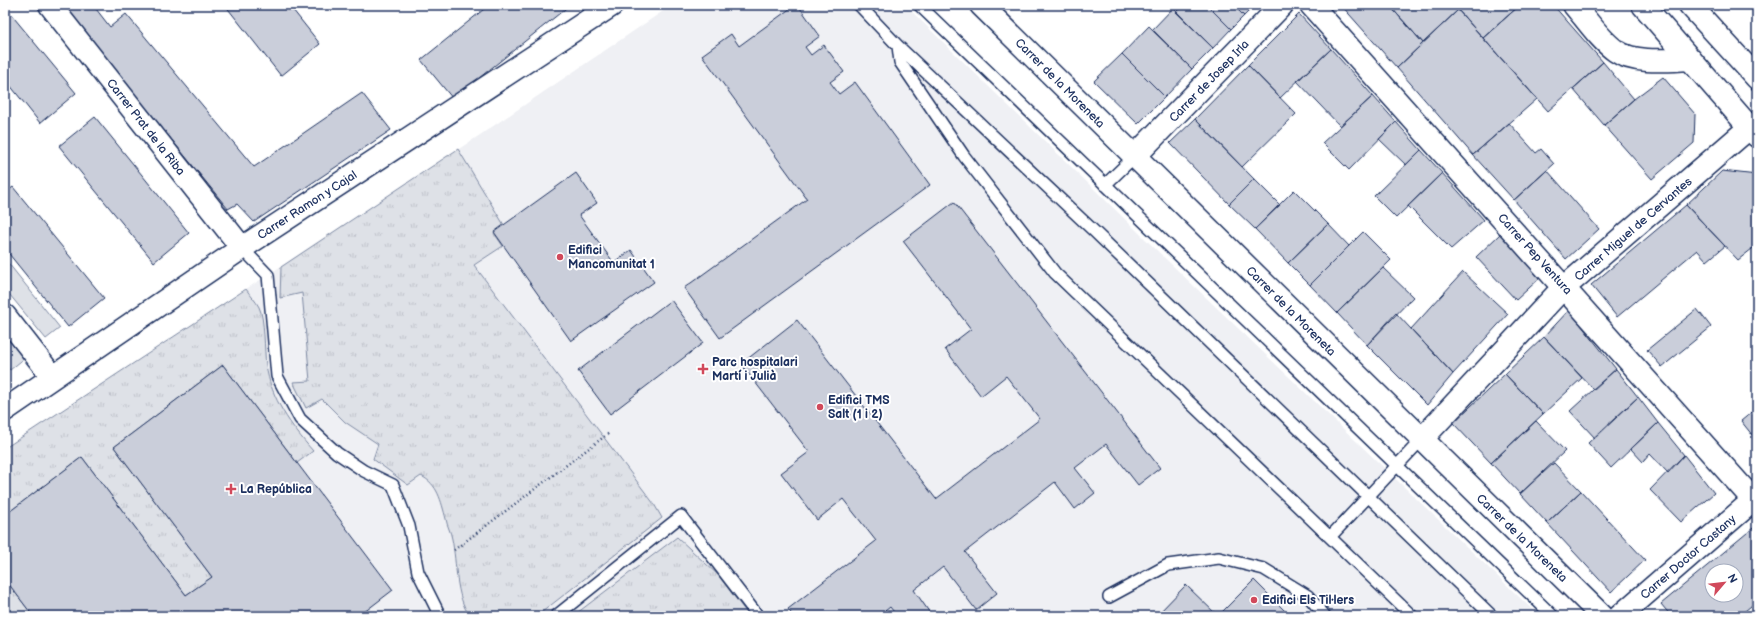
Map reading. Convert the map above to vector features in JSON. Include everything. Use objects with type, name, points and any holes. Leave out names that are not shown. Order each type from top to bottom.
[{"type":"street","name":"Carrer Prat de la Riba","points":[[50,5],[242,248]]},
{"type":"street","name":"Carrer Ramon y Cajal","points":[[5,410],[52,376],[242,248],[612,5]]},
{"type":"street","name":"Carrer de la Moreneta","points":[[981,5],[1602,616]]},
{"type":"street","name":"Carrer de Josep Irla","points":[[1135,156],[1282,5]]},
{"type":"street","name":"Carrer Pep Ventura","points":[[1311,5],[1756,500]]},
{"type":"street","points":[[1574,5],[1616,51],[1627,57],[1661,60],[1690,60]]},
{"type":"street","points":[[1643,5],[1753,132]]},
{"type":"street","points":[[1690,5],[1757,78]]},
{"type":"street","name":"Carrer Miguel de Cervantes","points":[[1422,439],[1559,292],[1753,132]]},
{"type":"street","points":[[5,316],[52,376]]},
{"type":"street","name":"Carrer Doctor Castany","points":[[1620,616],[1756,500]]},
{"type":"lane","points":[[860,5],[898,46],[1492,616]]},
{"type":"lane","points":[[919,5],[1553,616]]},
{"type":"lane","points":[[898,46],[900,62],[964,156],[1055,273],[1412,616]]},
{"type":"lane","points":[[1105,185],[1135,156]]},
{"type":"lane","points":[[242,248],[268,275],[277,376],[300,419],[337,453],[364,471],[393,485],[409,526],[418,572],[440,616]]},
{"type":"lane","points":[[1330,537],[1422,439]]},
{"type":"lane","points":[[556,616],[681,516],[758,616]]},
{"type":"lane","points":[[1109,597],[1168,565],[1219,558],[1264,569],[1308,596],[1325,616]]},
{"type":"path","points":[[454,550],[609,433]]},
{"type":"shaded area","name":"Parc hospitalari Martí i Julià","points":[[672,5],[905,5],[1171,264],[1539,616],[5,616],[5,448],[480,135]]},
{"type":"green space","points":[[458,149],[504,225],[494,233],[503,246],[474,265],[654,504],[662,518],[537,616],[470,616],[465,608],[459,590],[454,548],[435,488],[427,479],[421,476],[408,485],[373,459],[378,444],[345,422],[322,399],[306,408],[293,382],[310,381],[302,293],[280,298],[281,267]]},
{"type":"green space","points":[[5,259],[60,328],[46,339],[5,289]]},
{"type":"green space","points":[[246,289],[258,305],[261,312],[266,365],[272,389],[277,401],[290,422],[313,451],[297,463],[223,365],[114,447],[212,577],[186,595],[82,457],[5,515],[5,448]]},
{"type":"green space","points":[[5,332],[26,357],[10,370],[5,364]]},
{"type":"green space","points":[[677,537],[718,575],[749,616],[573,616]]},
{"type":"green space","points":[[5,579],[33,616],[5,616]]},
{"type":"building","points":[[62,5],[93,5],[110,27],[126,14],[254,167],[362,93],[391,130],[254,222],[237,204],[228,209]]},
{"type":"building","points":[[225,5],[289,5],[320,44],[281,76]]},
{"type":"building","points":[[489,5],[570,5],[453,99],[421,60]]},
{"type":"building","points":[[795,5],[798,5],[820,36],[805,47],[811,55],[824,45],[844,72],[830,82],[839,94],[855,82],[930,185],[720,338],[684,288],[807,199],[702,55],[731,34],[739,46]]},
{"type":"building","points":[[1183,5],[1207,5],[1231,29],[1213,48],[1176,12]]},
{"type":"building","points":[[1207,5],[1233,5],[1244,16],[1231,29]]},
{"type":"building","points":[[1233,5],[1255,5],[1244,16]]},
{"type":"building","points":[[1341,5],[1389,5],[1423,43],[1397,68]]},
{"type":"building","points":[[1389,5],[1520,5],[1483,38],[1458,10],[1423,43]]},
{"type":"building","points":[[1520,5],[1553,5],[1603,62],[1548,111],[1483,38]]},
{"type":"building","points":[[5,7],[76,93],[40,123],[5,79]]},
{"type":"building","points":[[1173,8],[1213,48],[1192,69],[1152,30]]},
{"type":"building","points":[[1458,10],[1537,99],[1473,155],[1397,68]]},
{"type":"building","points":[[1299,14],[1331,49],[1280,98],[1248,65]]},
{"type":"building","points":[[1149,26],[1192,69],[1165,97],[1122,54]]},
{"type":"building","points":[[1331,49],[1373,96],[1340,126],[1297,81]]},
{"type":"building","points":[[1122,54],[1165,97],[1138,124],[1094,81]]},
{"type":"building","points":[[1603,62],[1634,99],[1604,125],[1573,89]]},
{"type":"building","points":[[1248,65],[1296,114],[1242,167],[1195,119]]},
{"type":"building","points":[[1663,77],[1695,114],[1694,143],[1652,179],[1604,125],[1634,99]]},
{"type":"building","points":[[1373,96],[1396,122],[1349,170],[1322,143]]},
{"type":"building","points":[[95,117],[189,233],[154,262],[59,146]]},
{"type":"building","points":[[1195,119],[1254,179],[1229,204],[1170,143]]},
{"type":"building","points":[[1396,122],[1421,150],[1406,165],[1379,139]]},
{"type":"building","points":[[1509,123],[1536,153],[1541,149],[1554,164],[1514,200],[1473,155]]},
{"type":"building","points":[[1421,150],[1442,173],[1396,218],[1374,196]]},
{"type":"building","points":[[1547,170],[1599,229],[1566,259],[1514,200]]},
{"type":"building","points":[[1722,171],[1757,175],[1757,245],[1738,260],[1686,205]]},
{"type":"building","name":"Edifici Mancomunitat 1","points":[[576,173],[597,203],[579,215],[614,263],[631,250],[654,282],[571,341],[494,232]]},
{"type":"building","points":[[1442,173],[1484,220],[1451,249],[1408,206]]},
{"type":"building","points":[[1254,179],[1280,205],[1255,229],[1229,204]]},
{"type":"building","points":[[13,187],[104,298],[68,327],[5,249],[5,193]]},
{"type":"building","points":[[1294,190],[1328,224],[1288,263],[1255,229]]},
{"type":"building","name":"Edifici TMS Salt (1 i 2)","points":[[954,202],[1160,468],[1138,485],[1106,444],[1075,468],[1095,493],[1075,509],[1055,482],[965,552],[997,593],[976,610],[943,567],[914,590],[932,616],[897,616],[890,607],[879,616],[793,616],[788,609],[876,541],[843,499],[817,520],[781,473],[809,452],[741,364],[797,320],[936,499],[1040,419],[1006,376],[981,396],[945,349],[971,329],[903,241]]},
{"type":"building","points":[[1686,205],[1725,246],[1707,261],[1697,250],[1617,317],[1591,285]]},
{"type":"building","points":[[1328,224],[1349,246],[1310,285],[1288,263]]},
{"type":"building","points":[[1363,232],[1391,260],[1337,313],[1310,285]]},
{"type":"building","points":[[1500,234],[1541,277],[1516,300],[1476,257]]},
{"type":"building","points":[[1383,268],[1413,297],[1367,345],[1337,313]]},
{"type":"building","points":[[1463,272],[1508,314],[1453,374],[1411,329]]},
{"type":"building","points":[[671,300],[703,343],[610,414],[578,371]]},
{"type":"building","points":[[1697,309],[1711,327],[1662,367],[1647,350]]},
{"type":"building","points":[[1569,310],[1616,369],[1593,389],[1544,337]]},
{"type":"building","points":[[1396,313],[1453,374],[1427,405],[1367,345]]},
{"type":"building","points":[[1544,337],[1582,378],[1543,414],[1505,374]]},
{"type":"building","name":"La República","points":[[223,365],[393,590],[359,616],[33,616],[5,579],[5,515],[82,457],[186,595],[212,577],[114,447]]},
{"type":"building","points":[[1616,369],[1638,397],[1595,438],[1570,411]]},
{"type":"building","points":[[1505,374],[1543,414],[1491,463],[1453,423]]},
{"type":"building","points":[[1638,397],[1658,423],[1611,468],[1588,443]]},
{"type":"building","points":[[1757,408],[1757,441],[1741,421]]},
{"type":"building","points":[[1536,421],[1565,451],[1520,494],[1491,463]]},
{"type":"building","points":[[1658,423],[1684,455],[1668,473],[1650,454],[1643,462],[1631,449]]},
{"type":"building","points":[[1684,455],[1714,493],[1681,522],[1650,490]]},
{"type":"building","points":[[1554,463],[1581,491],[1547,523],[1520,494]]},
{"type":"building","points":[[1581,491],[1645,560],[1611,592],[1547,523]]},
{"type":"building","points":[[1753,528],[1757,532],[1757,601],[1739,616],[1671,616],[1661,604],[1704,568],[1704,603],[1744,603],[1744,563],[1711,563]]},
{"type":"building","points":[[1254,580],[1290,616],[1218,616]]},
{"type":"building","points":[[1186,585],[1218,616],[1156,616]]},
{"type":"place","name":"Edifici Mancomunitat 1","points":[[560,257]]},
{"type":"place","name":"Parc hospitalari Martí i Julià","points":[[703,369]]},
{"type":"place","name":"Edifici TMS Salt (1 i 2)","points":[[820,407]]},
{"type":"place","name":"La República","points":[[231,489]]},
{"type":"place","name":"Edifici Els Til·lers","points":[[1254,600]]}]
